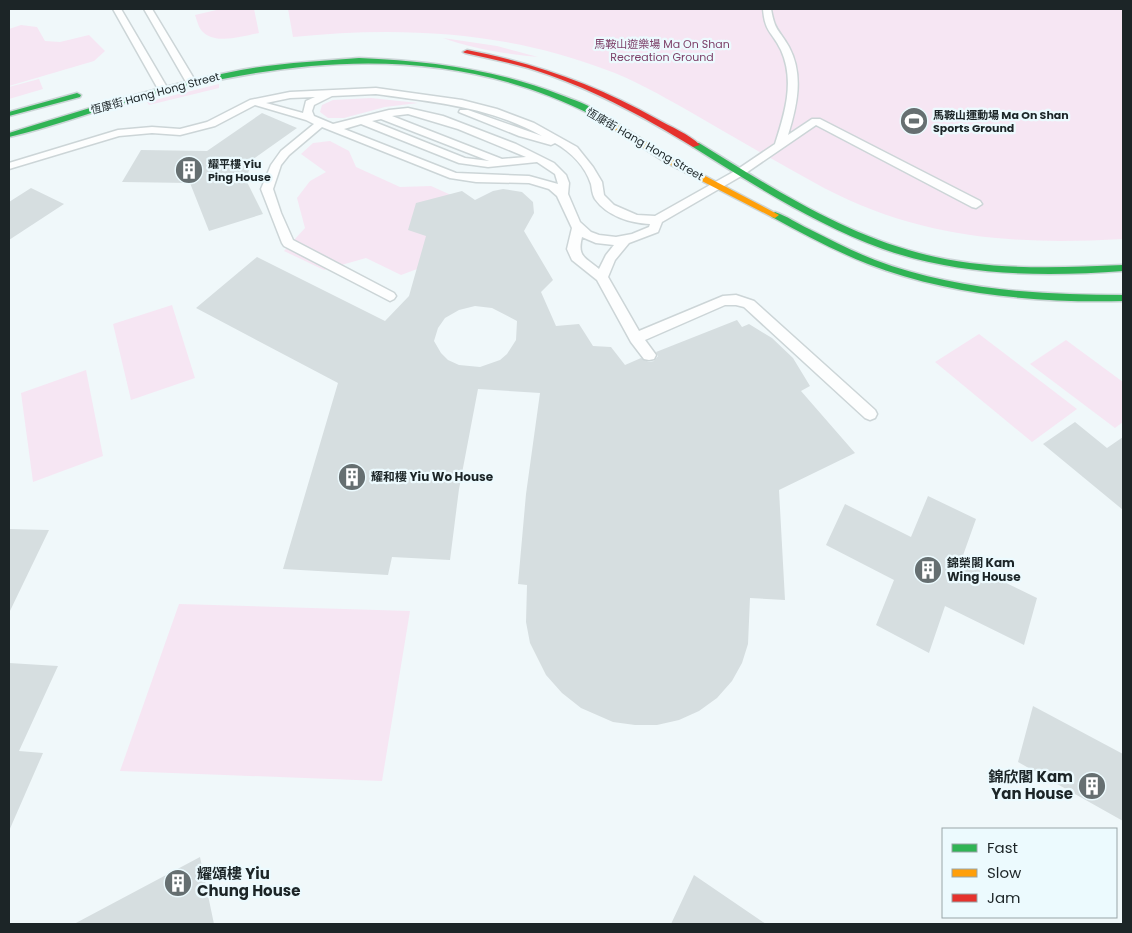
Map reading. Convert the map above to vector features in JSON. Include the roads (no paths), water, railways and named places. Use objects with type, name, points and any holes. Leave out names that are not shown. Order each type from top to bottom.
[{"type":"street","name":"恆康街 Hang Hong Street","points":[[458,50],[512,60],[592,87],[623,102],[778,196],[857,235],[914,254],[988,268],[1031,272],[1123,268]]},
{"type":"street","name":"恆康街 Hang Hong Street","points":[[9,135],[163,89],[255,69],[346,62],[400,62],[471,71],[521,84],[578,105],[669,160],[788,224],[854,254],[894,269],[934,281],[978,290],[1029,297],[1123,298]]},
{"type":"street","name":"恆康街 Hang Hong Street","points":[[140,77],[173,69]]},
{"type":"street","name":"恆康街 Hang Hong Street","points":[[9,114],[87,92]]},
{"type":"lane","points":[[117,9],[173,69],[191,82]]},
{"type":"lane","points":[[148,9],[173,69],[163,89]]},
{"type":"lane","points":[[767,9],[769,25],[788,56],[792,69],[794,88],[792,109],[780,145]]},
{"type":"lane","points":[[9,166],[118,134],[152,130],[180,132],[210,124],[250,103],[290,95],[376,91],[462,103],[530,125],[573,149],[588,167],[596,182],[599,196],[610,208],[635,219],[657,220],[739,173],[816,121],[976,204]]},
{"type":"lane","points":[[310,118],[307,111],[310,103],[330,93]]},
{"type":"lane","points":[[250,103],[282,109],[310,118],[454,176],[475,179],[527,179],[554,187],[562,194],[578,228],[590,236],[605,240],[624,241],[642,236],[654,229],[657,220]]},
{"type":"lane","points":[[334,127],[364,122],[406,111],[420,112],[521,150],[549,164],[559,172],[564,181],[562,194]]},
{"type":"lane","points":[[383,116],[503,162]]},
{"type":"lane","points":[[364,122],[463,161],[482,164],[537,159]]},
{"type":"lane","points":[[321,123],[285,154],[276,165],[267,189],[275,212],[288,243],[390,296]]},
{"type":"lane","points":[[578,228],[573,249],[576,257],[602,277],[636,338],[649,355]]},
{"type":"lane","points":[[602,277],[610,258],[624,241]]},
{"type":"lane","points":[[636,338],[724,302],[736,300],[749,304],[870,414]]},
{"type":"place","name":"馬鞍山運動場 Ma On Shan Sports Ground","points":[[914,121]]},
{"type":"place","name":"耀平樓 Yiu Ping House","points":[[189,170]]},
{"type":"place","name":"耀和樓 Yiu Wo House","points":[[352,477]]},
{"type":"place","name":"錦榮閣 Kam Wing House","points":[[928,570]]},
{"type":"place","name":"錦欣閣 Kam Yan House","points":[[1092,786]]},
{"type":"place","name":"耀頌樓 Yiu Chung House","points":[[178,883]]},
{"type":"park label","name":"馬鞍山遊樂場 Ma On Shan Recreation Ground","points":[[662,50]]}]
